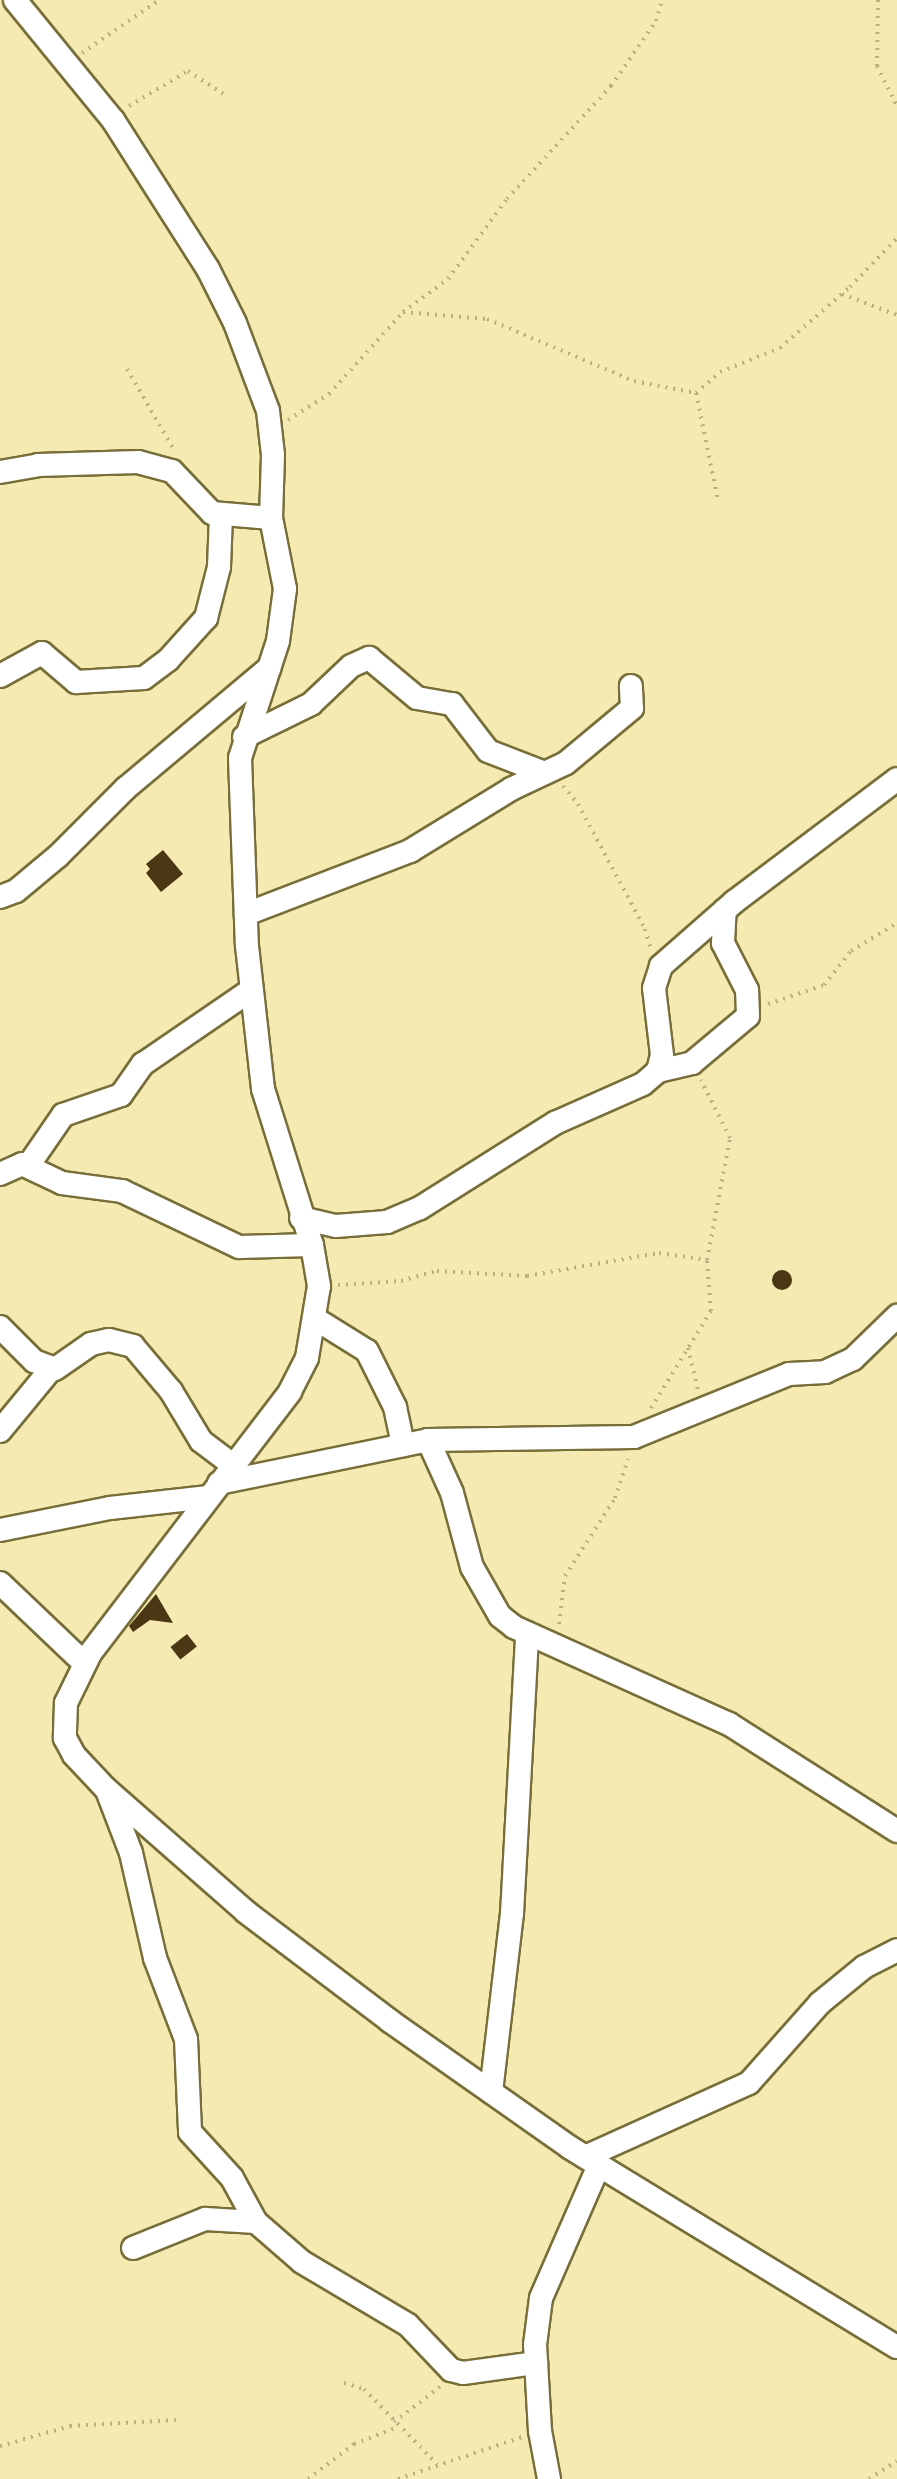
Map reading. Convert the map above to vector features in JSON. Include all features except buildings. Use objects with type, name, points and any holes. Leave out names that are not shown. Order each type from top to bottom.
[{"type":"street","points":[[15,0],[69,61],[113,120],[208,269],[235,323],[272,430],[271,518],[286,573],[270,667],[244,737],[240,783],[246,914],[251,990],[268,1112],[312,1245],[319,1286],[307,1358],[290,1392],[232,1464],[84,1663],[66,1703],[65,1738],[74,1755],[105,1788],[246,1912],[491,2092],[592,2161],[897,2347]]},
{"type":"street","points":[[0,472],[87,462],[138,462],[172,471],[204,508],[221,516],[271,518]]},
{"type":"street","points":[[0,676],[42,653],[76,682],[144,678],[168,660],[206,618],[219,567],[221,516]]},
{"type":"street","points":[[244,737],[278,716],[311,704],[351,666],[369,658],[417,698],[452,704],[488,751],[545,773]]},
{"type":"street","points":[[0,897],[16,891],[58,856],[126,788],[270,667]]},
{"type":"street","points":[[246,914],[410,851],[566,763],[632,708],[631,686]]},
{"type":"street","points":[[658,1071],[662,1055],[656,972],[725,910],[896,785]]},
{"type":"street","points":[[301,1218],[336,1226],[387,1222],[409,1213],[519,1143],[643,1084],[658,1071],[692,1063],[748,1016],[747,990],[723,943],[725,910]]},
{"type":"street","points":[[28,1166],[63,1115],[121,1095],[143,1064],[251,990]]},
{"type":"street","points":[[0,1174],[13,1166],[28,1166],[62,1183],[122,1191],[239,1247],[312,1245]]},
{"type":"street","points":[[0,1530],[214,1490],[428,1440],[634,1437],[703,1412],[789,1374],[825,1372],[853,1359],[897,1316]]},
{"type":"street","points":[[314,1318],[367,1351],[395,1407],[403,1445]]},
{"type":"street","points":[[0,1327],[14,1345],[52,1368]]},
{"type":"street","points":[[0,1431],[52,1368],[91,1344],[109,1340],[133,1346],[171,1391],[201,1441],[232,1464]]},
{"type":"street","points":[[428,1440],[491,1607],[527,1633],[729,1724],[897,1831]]},
{"type":"street","points":[[0,1583],[84,1663]]},
{"type":"street","points":[[491,2092],[512,1914],[527,1633]]},
{"type":"street","points":[[105,1788],[131,1853],[155,1958],[186,2039],[190,2132],[232,2178],[256,2222],[302,2262],[408,2325],[457,2371],[536,2363]]},
{"type":"street","points":[[549,2479],[540,2431],[536,2363],[541,2298],[592,2161],[749,2083],[820,2003],[864,1967],[897,1950]]},
{"type":"street","points":[[133,2248],[205,2219],[256,2222]]},
{"type":"path","points":[[69,61],[159,0]]},
{"type":"path","points":[[272,430],[329,394],[403,312],[448,279],[507,199],[580,124],[656,21],[662,0]]},
{"type":"path","points":[[878,0],[877,66],[887,96],[897,106]]},
{"type":"path","points":[[113,120],[140,96],[188,71],[228,97]]},
{"type":"path","points":[[696,393],[720,372],[780,348],[842,294],[897,238]]},
{"type":"path","points":[[842,294],[897,315]]},
{"type":"path","points":[[403,312],[487,319],[634,381],[696,393]]},
{"type":"path","points":[[127,369],[174,445],[172,471]]},
{"type":"path","points":[[696,393],[705,417],[718,500]]},
{"type":"path","points":[[545,773],[556,778],[578,804],[645,929],[656,972]]},
{"type":"path","points":[[748,1016],[781,996],[824,985],[851,951],[897,923]]},
{"type":"path","points":[[565,1649],[558,1620],[565,1576],[615,1498],[634,1437],[711,1311],[707,1260],[730,1138],[692,1063]]},
{"type":"path","points":[[319,1286],[401,1281],[437,1271],[527,1276],[659,1253],[707,1260]]},
{"type":"path","points":[[687,1347],[703,1412]]},
{"type":"path","points":[[308,2479],[354,2444],[397,2424],[457,2371]]},
{"type":"path","points":[[344,2383],[364,2389],[437,2464]]},
{"type":"path","points":[[0,2446],[70,2426],[176,2420]]},
{"type":"path","points":[[398,2479],[540,2431]]},
{"type":"path","points":[[869,2479],[897,2461]]}]
